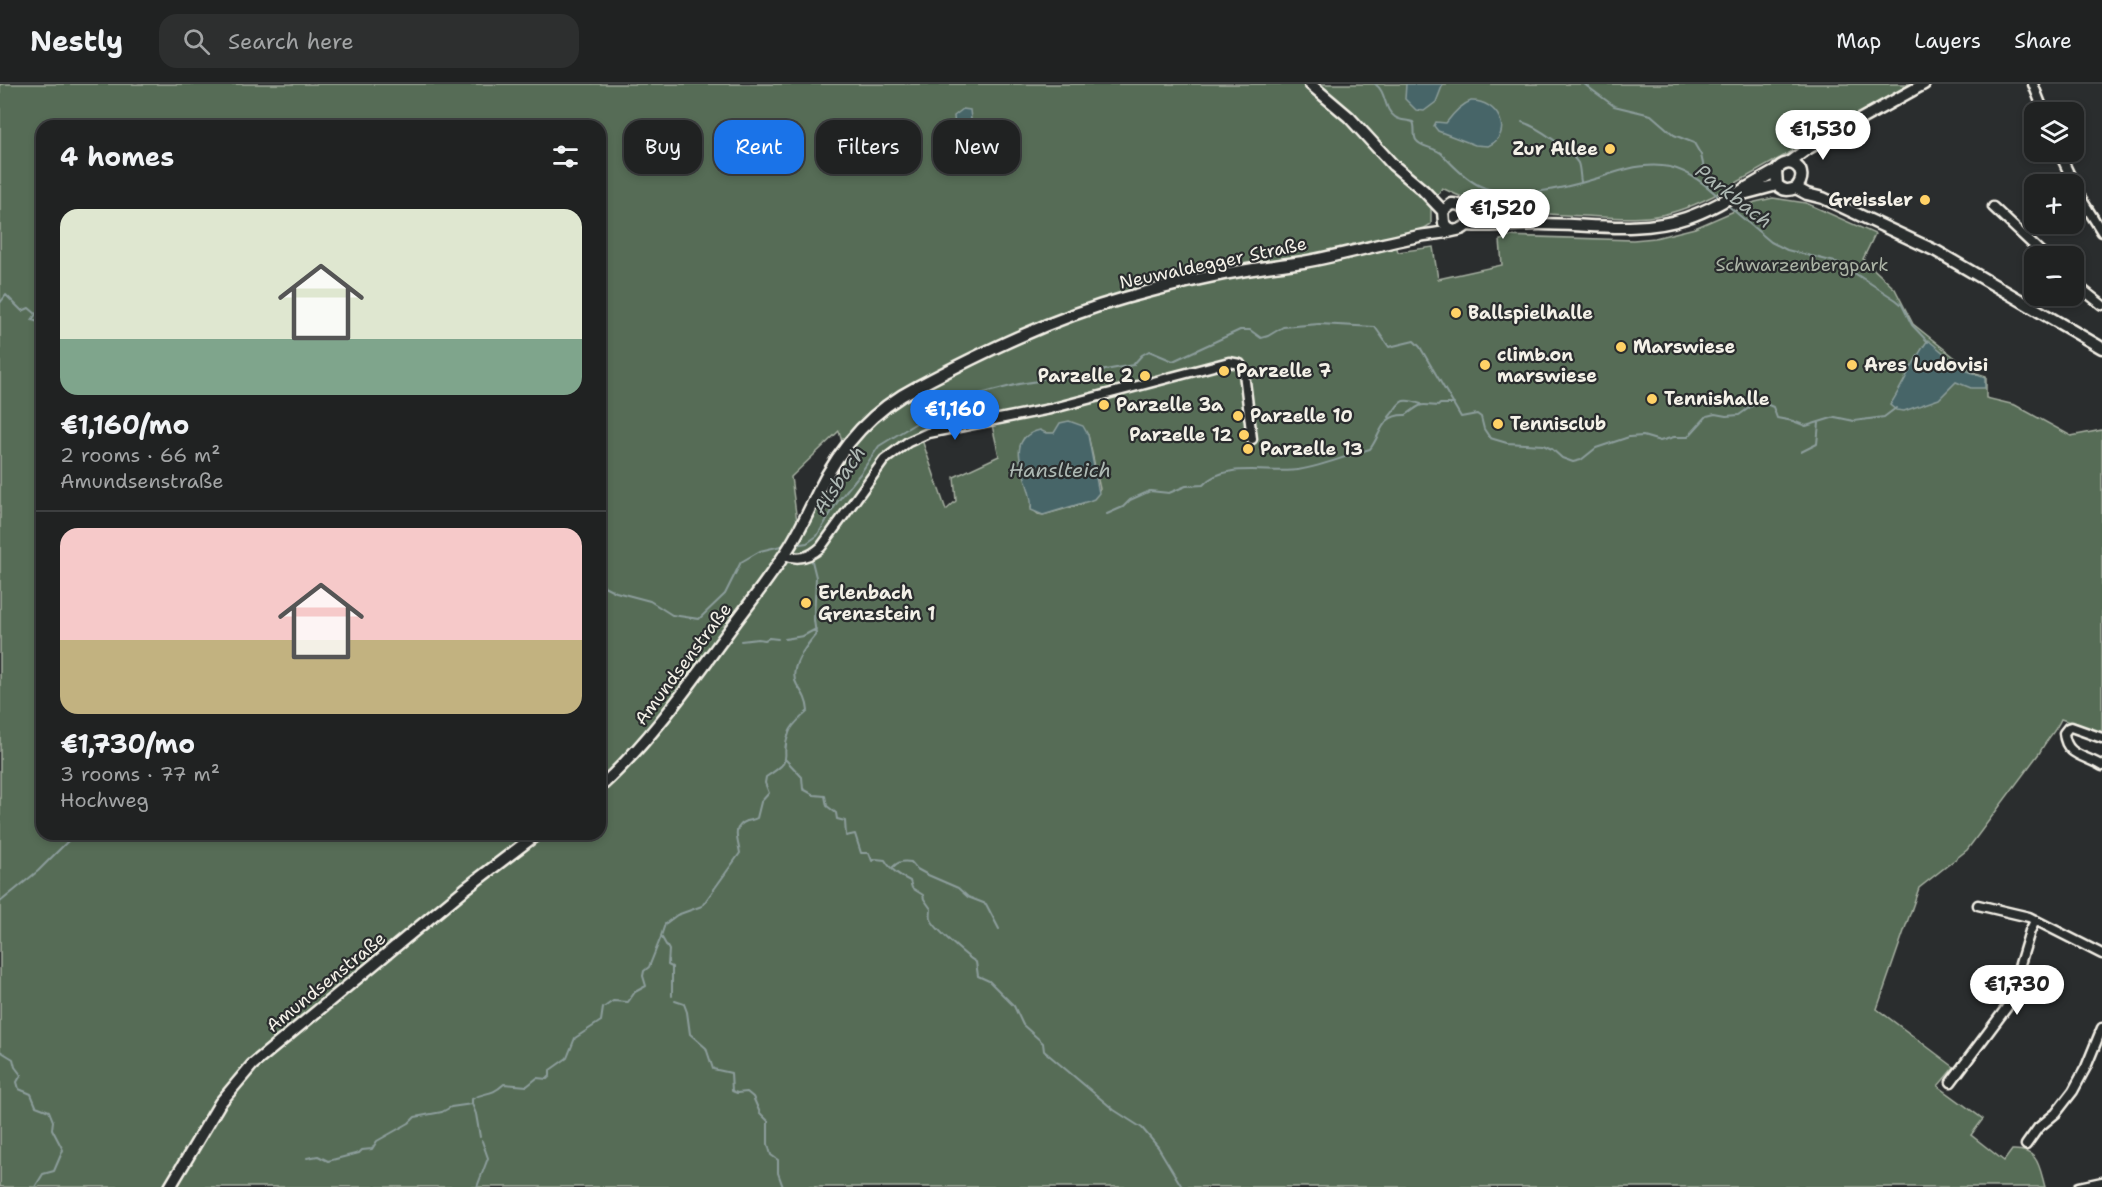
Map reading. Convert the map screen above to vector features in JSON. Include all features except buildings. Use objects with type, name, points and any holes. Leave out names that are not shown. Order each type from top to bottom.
[{"type":"main road","points":[[1310,84],[1349,117],[1393,165],[1446,212],[1446,226],[1451,230],[1461,230],[1467,225],[1470,218],[1468,210]]},
{"type":"main road","points":[[1467,225],[1539,224],[1639,228],[1684,219],[1734,196],[1798,155],[1924,84]]},
{"type":"main road","points":[[1734,196],[1777,185],[1786,191],[1799,179],[1804,159],[1828,140]]},
{"type":"main road","points":[[1788,163],[1793,164],[1807,194],[1823,198],[1936,251],[2102,348]]},
{"type":"main road","points":[[1776,171],[1777,185]]},
{"type":"main road","points":[[1446,212],[1460,204],[1468,210],[1539,224]]},
{"type":"main road","name":"Neuwaldegger Straße","points":[[1422,235],[1446,212]]},
{"type":"main road","name":"Neuwaldegger Straße","points":[[786,553],[837,458],[871,418],[905,393],[975,358],[1086,310],[1125,298],[1235,272],[1304,261],[1451,230]]},
{"type":"main road","name":"Amundsenstraße","points":[[606,781],[632,756],[672,710],[786,553]]},
{"type":"main road","name":"Amundsenstraße","points":[[170,1187],[220,1103],[252,1065],[465,889],[529,840]]},
{"type":"street","points":[[2033,84],[2040,102]]},
{"type":"street","points":[[2064,162],[2079,195],[2102,232]]},
{"type":"street","points":[[1993,207],[2034,246]]},
{"type":"street","points":[[2084,291],[2102,305]]},
{"type":"street","points":[[786,553],[793,558],[805,557],[821,547],[884,460],[900,446],[919,437],[994,419],[1050,409],[1229,362],[1240,364],[1244,373],[1252,439]]},
{"type":"street","points":[[2102,738],[2068,728],[2064,730],[2064,737],[2073,754],[2102,766]]},
{"type":"street","points":[[1978,904],[2029,917],[2102,954]]},
{"type":"street","points":[[1951,1082],[2007,1007],[2030,931],[2036,921]]},
{"type":"street","points":[[2026,1144],[2038,1128],[2056,1113],[2073,1091],[2102,1028]]},
{"type":"street","points":[[2079,1187],[2102,1182]]},
{"type":"green space","name":"Schwarzenbergpark","points":[[0,84],[1910,84],[1713,196],[1682,210],[1640,218],[1547,214],[1511,210],[1476,202],[1442,188],[1431,205],[1431,224],[1423,229],[1394,237],[1398,252],[1433,247],[1438,279],[1502,265],[1500,240],[1505,239],[1505,236],[1633,240],[1655,238],[1695,228],[1755,202],[1773,198],[1806,203],[1875,234],[1863,259],[1895,289],[1913,324],[1973,372],[1986,376],[1986,398],[2015,405],[2071,436],[2102,430],[2102,733],[2061,719],[2040,752],[1967,850],[1919,888],[1877,1009],[1954,1067],[1938,1086],[1983,1119],[1971,1135],[2004,1161],[2012,1150],[2021,1150],[2033,1156],[2039,1166],[2045,1187],[0,1187]],"holes":[[[990,416],[999,456],[954,477],[956,501],[946,510],[920,434],[935,428]],[[839,431],[842,442],[818,480],[797,521],[791,477]],[[1046,433],[1088,435],[1100,489],[1082,504],[1043,515],[1038,514],[1031,508],[1030,490],[1021,464],[1020,447],[1024,438]]]},
{"type":"water","points":[[1406,84],[1443,84],[1436,102],[1424,111],[1416,110],[1405,99]]},
{"type":"water","points":[[1471,101],[1489,106],[1500,119],[1501,134],[1488,146],[1475,145],[1438,131],[1434,126],[1436,122],[1446,123],[1454,113]]},
{"type":"water","points":[[963,109],[970,110],[971,119],[954,120],[954,116]]},
{"type":"water","points":[[1928,340],[1963,369],[1985,378],[1985,388],[1971,388],[1956,382],[1939,399],[1904,411],[1896,410],[1890,405]]},
{"type":"water","name":"Hanslteich","points":[[1069,421],[1083,426],[1088,435],[1099,493],[1089,501],[1043,515],[1031,510],[1031,500],[1019,453],[1021,443],[1027,435],[1040,430],[1054,433],[1060,423]]},
{"type":"waterway","name":"Parkbach","points":[[1375,84],[1382,91],[1391,114],[1399,119],[1413,122],[1418,143],[1437,150],[1468,179],[1491,190],[1538,192],[1651,165],[1670,167],[1691,175],[1720,198]]},
{"type":"waterway","points":[[1584,84],[1614,106],[1651,115],[1674,135],[1694,143],[1701,155],[1708,186]]},
{"type":"waterway","points":[[1522,122],[1553,139],[1574,157],[1579,165],[1581,182]]},
{"type":"waterway","name":"Parkbach","points":[[1726,204],[1771,242],[1787,250],[1839,263],[1896,300],[1902,305],[1912,325],[1928,342]]},
{"type":"waterway","name":"Alsbach","points":[[0,303],[6,295],[22,311],[29,308],[36,314]]},
{"type":"waterway","name":"Alsbach","points":[[36,314],[32,320],[36,321]]},
{"type":"waterway","name":"Alsbach","points":[[794,545],[807,543],[817,536],[838,501],[879,446],[926,417],[961,404],[972,396],[1038,381],[1050,375],[1057,374],[1078,382],[1083,381],[1105,370],[1133,365],[1149,351],[1173,361],[1240,330],[1250,330],[1261,338],[1283,327],[1319,324],[1375,327],[1389,347],[1414,341],[1420,347],[1461,417],[1477,414],[1481,417],[1484,429],[1490,438],[1507,443],[1543,445],[1562,458],[1573,462],[1581,460],[1596,448],[1629,437],[1643,436],[1660,441],[1674,437],[1688,437],[1707,416],[1739,415],[1759,401],[1773,407],[1777,418],[1806,426],[1835,417],[1854,421],[1884,417],[1896,408]]},
{"type":"waterway","points":[[1389,417],[1401,402],[1421,404]]},
{"type":"waterway","points":[[1107,514],[1150,491],[1169,493],[1186,486],[1203,485],[1222,473],[1248,470],[1298,470],[1334,461],[1370,449],[1383,426],[1392,418],[1406,415],[1420,406],[1454,404]]},
{"type":"waterway","points":[[1801,452],[1817,444],[1819,423]]},
{"type":"waterway","name":"Alsbach","points":[[606,587],[650,601],[672,615],[699,619],[725,594],[741,562],[760,551],[785,545]]},
{"type":"waterway","points":[[672,996],[672,967],[668,965],[669,950],[661,936],[665,924],[677,915],[702,906],[740,853],[737,830],[742,824],[757,818],[761,802],[769,793],[765,783],[766,777],[782,765],[790,730],[808,711],[806,700],[797,685],[794,672],[799,658],[816,634],[814,620],[816,577],[811,557]]},
{"type":"waterway","points":[[785,639],[803,636],[816,629]]},
{"type":"waterway","points":[[741,641],[778,639]]},
{"type":"waterway","points":[[786,760],[802,777],[803,789],[814,795],[825,796],[827,806],[836,813],[837,819],[845,821],[846,836],[855,834],[861,853],[869,853],[872,861],[885,860],[890,867],[910,881],[912,888],[923,895],[931,909],[933,923],[951,942],[976,962],[978,976],[989,981],[1014,1006],[1023,1025],[1043,1043],[1044,1051],[1114,1110],[1142,1128],[1158,1147],[1182,1187]]},
{"type":"waterway","points":[[0,902],[38,871],[69,840]]},
{"type":"waterway","points":[[893,867],[901,862],[911,862],[917,869],[958,888],[968,897],[986,904],[999,929]]},
{"type":"waterway","points":[[472,1104],[472,1099],[495,1091],[504,1084],[527,1086],[537,1078],[547,1079],[550,1076],[550,1070],[567,1058],[575,1038],[601,1021],[603,1008],[613,1001],[628,1002],[635,992],[646,986],[644,971],[649,967],[661,937]]},
{"type":"waterway","points":[[675,1001],[684,1004],[690,1034],[706,1048],[713,1069],[731,1073],[732,1091],[747,1092],[753,1097],[760,1113],[768,1121],[768,1144],[771,1155],[778,1160],[778,1173],[783,1187]]},
{"type":"waterway","points":[[0,1051],[13,1059],[21,1075],[17,1082],[19,1089],[31,1094],[36,1106],[49,1111],[53,1121],[52,1129],[63,1150],[54,1171],[43,1174],[35,1187]]},
{"type":"waterway","points":[[472,1104],[480,1137]]},
{"type":"waterway","points":[[307,1158],[318,1156],[328,1161],[372,1149],[377,1141],[409,1123],[415,1117],[472,1104]]},
{"type":"waterway","points":[[477,1187],[488,1158],[482,1141]]},
{"type":"place","name":"Zur Allee","points":[[1610,149]]},
{"type":"place","name":"Greissler","points":[[1925,200]]},
{"type":"place","name":"Ballspielhalle","points":[[1456,313]]},
{"type":"place","name":"Marswiese","points":[[1621,347]]},
{"type":"place","name":"climb.on marswiese","points":[[1485,365]]},
{"type":"place","name":"Ares Ludovisi","points":[[1852,365]]},
{"type":"place","name":"Parzelle 7","points":[[1224,371]]},
{"type":"place","name":"Parzelle 2","points":[[1145,376]]},
{"type":"place","name":"Tennishalle","points":[[1652,399]]},
{"type":"place","name":"Parzelle 3a","points":[[1104,405]]},
{"type":"place","name":"Parzelle 10","points":[[1238,416]]},
{"type":"place","name":"Tennisclub","points":[[1498,424]]},
{"type":"place","name":"Parzelle 12","points":[[1244,435]]},
{"type":"place","name":"Parzelle 13","points":[[1248,449]]},
{"type":"place","name":"Erlenbach Grenzstein 1","points":[[806,603]]}]
